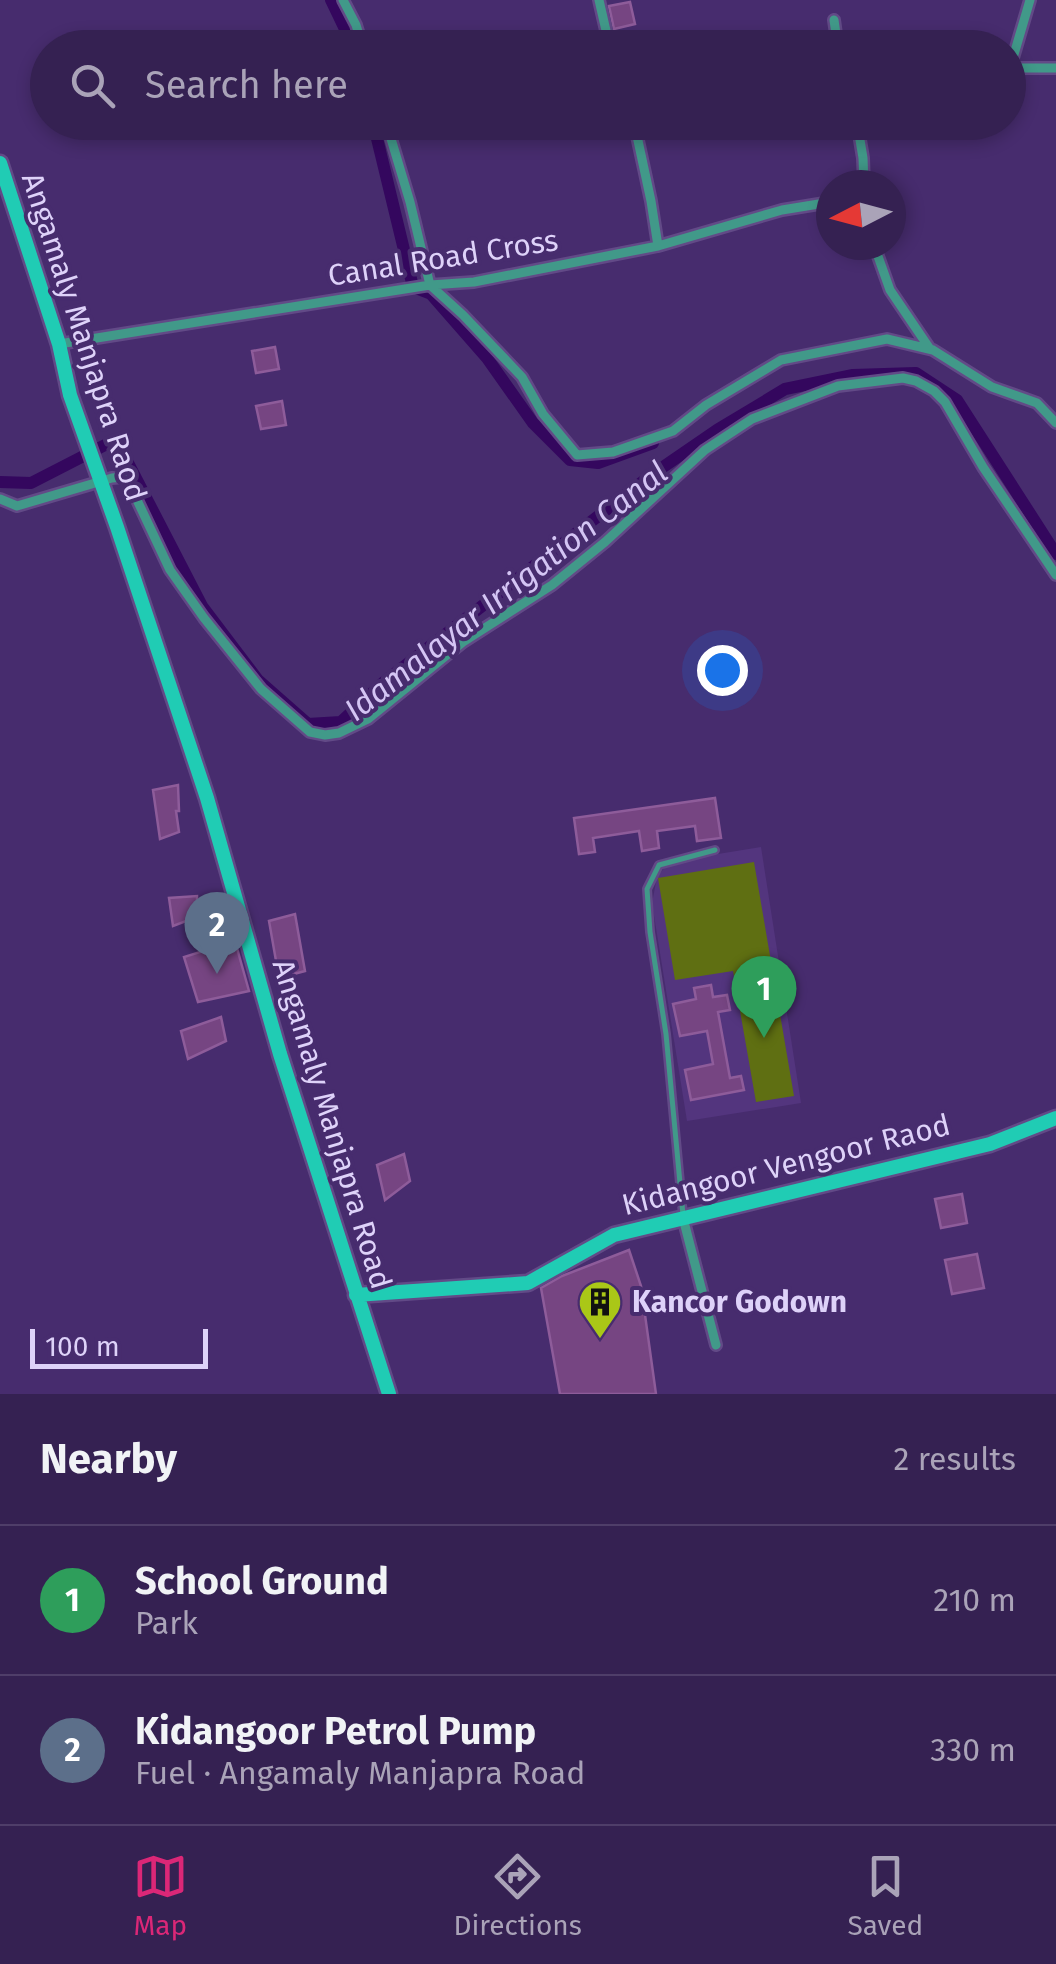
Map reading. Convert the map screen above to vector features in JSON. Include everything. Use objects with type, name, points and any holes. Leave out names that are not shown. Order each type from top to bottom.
[{"type":"main road","name":"Angamaly Manjapra Raod","points":[[0,163],[59,344],[70,395],[117,527]]},
{"type":"main road","name":"Angamaly Manjapra Road","points":[[117,527],[207,798],[280,1054],[389,1394]]},
{"type":"main road","name":"Kidangoor Vengoor Raod","points":[[356,1295],[528,1283],[614,1235],[990,1144],[1056,1118]]},
{"type":"street","points":[[343,0],[358,30]]},
{"type":"street","points":[[599,0],[606,30]]},
{"type":"street","points":[[1021,30],[1030,0]]},
{"type":"street","points":[[834,20],[835,30]]},
{"type":"street","points":[[1026,68],[1056,68]]},
{"type":"street","points":[[391,140],[430,285],[522,377],[543,414],[577,454],[614,452],[672,431],[706,405],[782,360],[887,339],[930,350],[992,387],[1038,404],[1056,424]]},
{"type":"street","points":[[638,140],[658,246]]},
{"type":"street","points":[[860,140],[863,170]]},
{"type":"street","name":"Canal Road Cross","points":[[59,344],[430,285],[474,282],[658,246],[782,210],[816,204]]},
{"type":"street","points":[[879,260],[890,290],[930,350]]},
{"type":"street","points":[[0,499],[17,506],[99,478],[123,477],[130,482],[170,570],[204,618],[261,690],[310,732],[325,735],[339,733],[368,719],[463,642],[552,585],[605,542],[704,450],[752,418],[838,386],[903,378],[934,391],[946,402],[983,467],[1056,575]]},
{"type":"street","points":[[683,1218],[716,1345]]},
{"type":"lane","points":[[683,1218],[666,1034],[647,889],[659,865],[715,850]]},
{"type":"shaded area","points":[[761,847],[801,1103],[687,1121],[652,903],[657,877],[669,862]]},
{"type":"green space","points":[[754,862],[794,1096],[756,1102],[733,971],[675,980],[658,878]]},
{"type":"building","points":[[630,2],[635,24],[614,29],[609,6]]},
{"type":"building","points":[[275,347],[279,369],[256,373],[252,351]]},
{"type":"building","points":[[282,401],[286,425],[261,429],[256,406]]},
{"type":"building","points":[[178,785],[179,832],[160,839],[153,790]]},
{"type":"building","points":[[715,798],[721,838],[697,841],[695,826],[657,831],[659,848],[642,851],[639,831],[593,838],[595,852],[579,854],[574,818]]},
{"type":"building","points":[[197,896],[197,917],[173,926],[169,898]]},
{"type":"building","points":[[295,914],[305,971],[279,978],[269,921]]},
{"type":"building","points":[[235,941],[249,991],[198,1002],[184,957]]},
{"type":"building","points":[[711,985],[713,997],[727,995],[730,1010],[718,1012],[730,1078],[741,1076],[744,1090],[691,1100],[685,1070],[713,1064],[707,1031],[680,1036],[673,1004],[696,999],[694,988]]},
{"type":"building","points":[[221,1017],[226,1041],[188,1059],[181,1031]]},
{"type":"building","points":[[404,1154],[410,1181],[385,1200],[377,1165]]},
{"type":"building","points":[[962,1194],[967,1223],[941,1228],[935,1199]]},
{"type":"building","name":"Kancor Godown","points":[[629,1250],[641,1286],[656,1394],[560,1394],[541,1288]]},
{"type":"building","points":[[977,1254],[984,1288],[952,1294],[945,1260]]},
{"type":"waterway","points":[[331,0],[345,30]]},
{"type":"waterway","points":[[377,140],[413,287],[431,294],[487,358],[533,423],[570,460],[598,463],[653,443]]},
{"type":"waterway","name":"Idamalayar Irrigation Canal","points":[[0,482],[31,483],[107,444],[125,457],[202,606],[258,680],[308,724],[341,722],[384,682],[650,476],[785,389],[853,375],[916,373],[957,400],[1056,554]]},
{"type":"place","name":"Kidangoor Petrol Pump","points":[[217,974]]},
{"type":"place","name":"School Ground","points":[[764,1038]]},
{"type":"place","name":"Kancor Godown","points":[[600,1340]]}]
